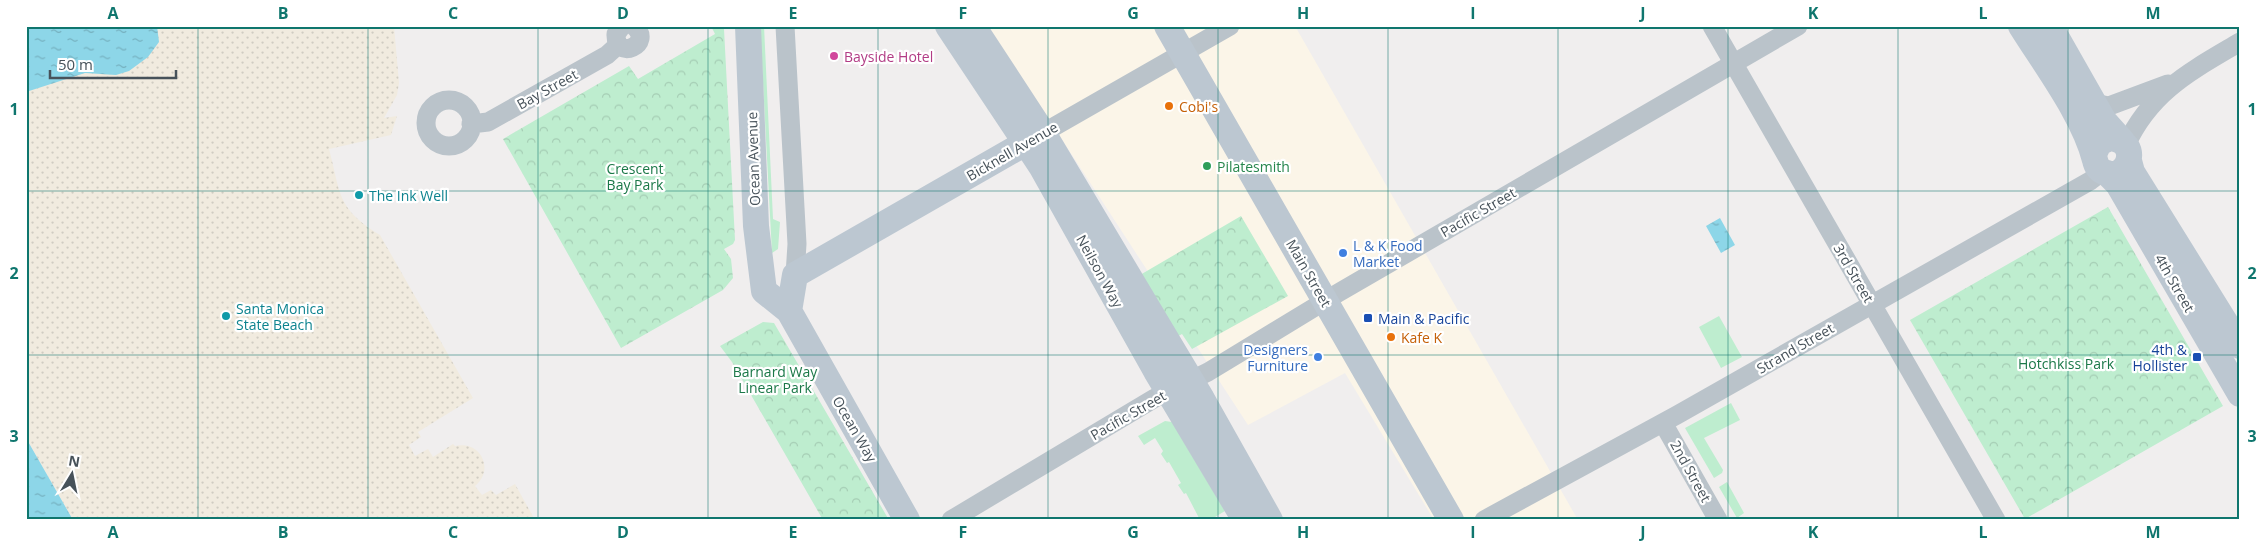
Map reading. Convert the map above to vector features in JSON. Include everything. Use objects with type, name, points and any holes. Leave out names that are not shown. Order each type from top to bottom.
[{"type":"street","name":"Ocean Avenue","points":[[748,26],[756,226],[764,291]]},
{"type":"street","points":[[785,26],[797,244],[795,275],[789,312]]},
{"type":"street","name":"Neilson Way","points":[[948,26],[1035,138]]},
{"type":"street","name":"Neilson Way","points":[[973,26],[1035,138],[1180,386],[1270,520]]},
{"type":"street","name":"Main Street","points":[[1167,26],[1451,520]]},
{"type":"street","name":"Bicknell Avenue","points":[[795,275],[1230,26]]},
{"type":"street","name":"3rd Street","points":[[1712,26],[1996,520]]},
{"type":"street","name":"Pacific Street","points":[[951,520],[1325,300],[1798,26]]},
{"type":"street","name":"4th Street","points":[[2021,26],[2088,136],[2134,176],[2240,346]]},
{"type":"street","name":"4th Street","points":[[2050,26],[2109,128],[2118,184],[2240,394]]},
{"type":"street","name":"Bay Street","points":[[472,124],[488,122],[607,55],[633,31]]},
{"type":"street","name":"Strand Street","points":[[2091,98],[2099,104],[2113,105],[2176,81],[2240,42]]},
{"type":"street","name":"Strand Street","points":[[1484,520],[1663,423],[2090,181],[2113,158],[2153,104],[2176,81]]},
{"type":"street","name":"Ocean Way","points":[[764,291],[789,312],[907,520]]},
{"type":"street","name":"Neilson Way","points":[[1180,386],[1245,520]]},
{"type":"street","name":"2nd Street","points":[[1663,423],[1718,520]]},
{"type":"shaded area","points":[[988,26],[1295,26],[1578,520],[1434,520],[1345,373],[1248,425]]},
{"type":"green space","name":"Crescent Bay Park","points":[[711,26],[724,29],[735,240],[733,244],[724,249],[731,259],[733,278],[723,290],[621,348],[503,139],[629,66],[638,79],[715,34]]},
{"type":"green space","points":[[760,26],[764,26],[773,219],[780,222],[778,249],[772,253]]},
{"type":"green space","name":"Hotchkiss Park","points":[[2108,207],[2223,406],[2025,519],[1910,320]]},
{"type":"green space","points":[[1241,216],[1288,296],[1192,349],[1182,334],[1175,338],[1140,275]]},
{"type":"green space","points":[[1719,316],[1742,357],[1721,368],[1699,327]]},
{"type":"green space","name":"Barnard Way Linear Park","points":[[763,322],[774,323],[889,520],[823,520],[732,362],[720,346]]},
{"type":"green space","points":[[1731,403],[1740,420],[1704,438],[1723,470],[1722,473],[1714,478],[1685,428]]},
{"type":"green space","points":[[1165,421],[1172,422],[1225,511],[1210,520],[1199,518],[1186,493],[1184,494],[1178,485],[1181,483],[1169,462],[1167,463],[1161,454],[1163,451],[1155,438],[1144,445],[1138,436]]},
{"type":"green space","points":[[1727,482],[1744,513],[1737,518],[1719,487]]},
{"type":"sand","name":"Santa Monica State Beach","points":[[26,26],[394,26],[399,83],[397,95],[384,118],[397,116],[391,135],[329,149],[342,198],[355,216],[380,235],[473,398],[418,432],[421,437],[409,445],[415,456],[428,449],[433,457],[453,444],[455,446],[464,445],[472,447],[482,458],[484,465],[481,479],[475,486],[482,495],[491,490],[496,495],[515,484],[535,520],[73,520],[26,438]]},
{"type":"water","points":[[26,26],[157,26],[159,42],[148,57],[129,71],[116,75],[85,73],[26,92]]},
{"type":"water","points":[[1720,218],[1735,245],[1721,253],[1706,226]]},
{"type":"water","points":[[26,438],[73,520],[26,520]]},
{"type":"place","name":"Bayside Hotel","points":[[834,56]]},
{"type":"place","name":"Cobi's","points":[[1169,106]]},
{"type":"place","name":"Pilatesmith","points":[[1207,166]]},
{"type":"place","name":"The Ink Well","points":[[359,195]]},
{"type":"place","name":"L & K Food Market","points":[[1343,253]]},
{"type":"place","name":"Santa Monica State Beach","points":[[226,316]]},
{"type":"place","name":"Main & Pacific","points":[[1368,318]]},
{"type":"place","name":"Kafe K","points":[[1391,337]]},
{"type":"place","name":"Designers Furniture","points":[[1318,357]]},
{"type":"place","name":"4th & Hollister","points":[[2197,357]]}]
